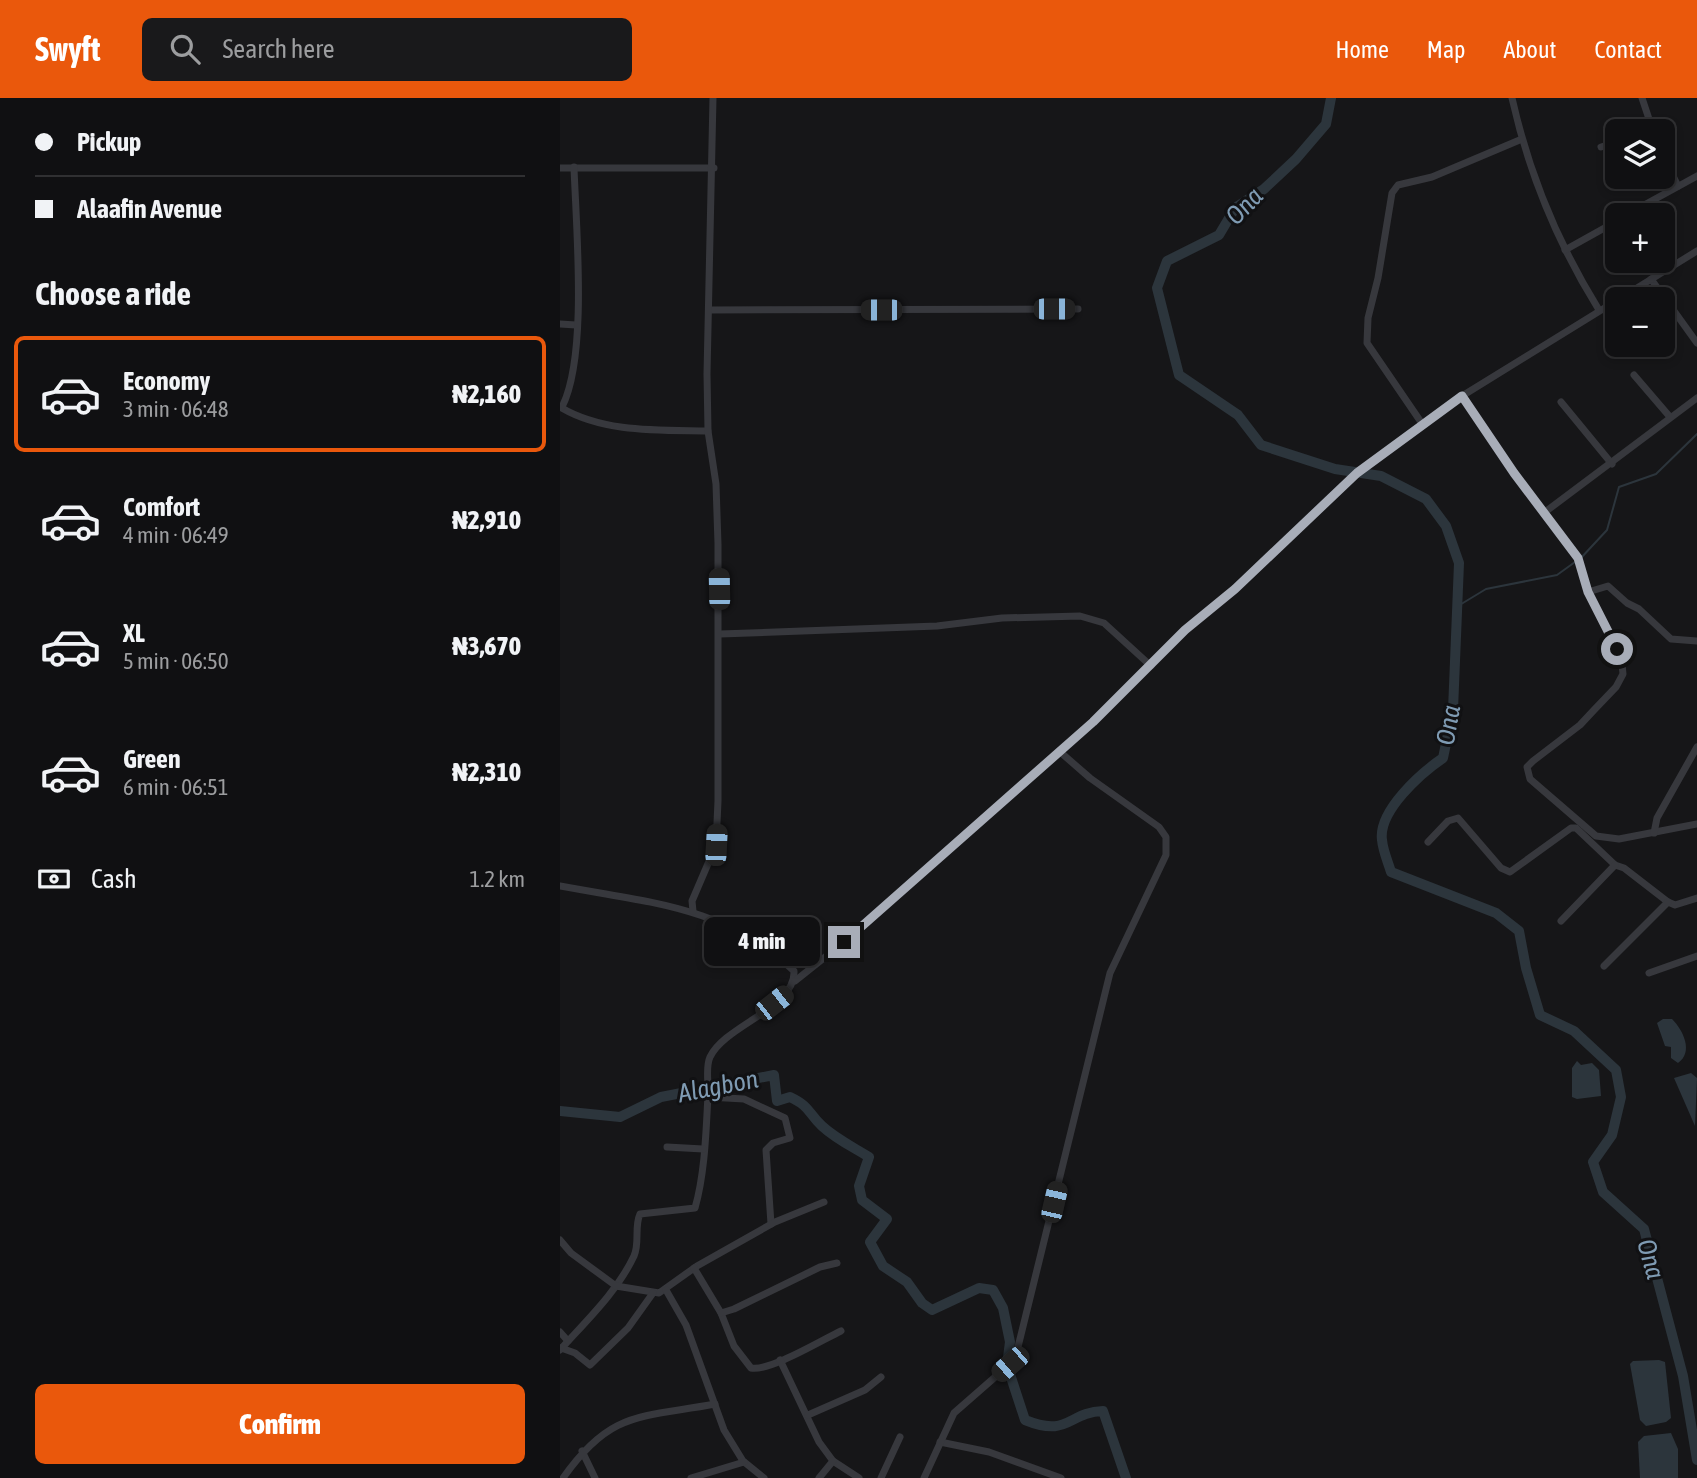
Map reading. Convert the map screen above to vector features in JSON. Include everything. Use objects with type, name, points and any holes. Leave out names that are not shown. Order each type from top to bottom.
[{"type":"street","points":[[693,911],[692,901],[716,845],[720,634],[716,484],[708,431],[713,98]]},
{"type":"street","points":[[1512,98],[1534,179],[1565,250],[1599,310]]},
{"type":"street","points":[[1642,98],[1649,119]]},
{"type":"street","points":[[1423,425],[1367,343],[1368,318],[1378,278],[1392,192],[1398,185],[1432,177],[1522,139]]},
{"type":"street","points":[[1601,147],[1605,146]]},
{"type":"street","points":[[574,167],[576,325],[571,389],[561,407],[568,413],[602,424],[644,430],[708,431]]},
{"type":"street","points":[[560,168],[714,168]]},
{"type":"street","points":[[1648,203],[1697,176]]},
{"type":"street","points":[[1675,180],[1678,186]]},
{"type":"street","points":[[1565,250],[1605,227]]},
{"type":"street","points":[[653,1293],[628,1328],[590,1365],[575,1353],[561,1349],[616,1286],[638,1245],[640,1214],[695,1208],[703,1149],[709,1059],[712,1053],[786,994],[794,981],[844,942],[1059,751],[1357,473],[1462,396],[1697,251]]},
{"type":"street","points":[[1651,279],[1694,333],[1697,343]]},
{"type":"street","points":[[709,310],[1078,309]]},
{"type":"street","points":[[560,324],[576,325]]},
{"type":"street","points":[[1634,375],[1670,417]]},
{"type":"street","points":[[1462,396],[1514,473],[1573,552],[1579,562],[1588,592],[1621,658],[1623,674],[1616,687],[1580,725],[1543,751],[1527,771],[1534,783],[1596,836],[1619,839],[1697,824]]},
{"type":"street","points":[[1545,512],[1697,398]]},
{"type":"street","points":[[1561,402],[1612,464]]},
{"type":"street","points":[[1588,592],[1608,586],[1639,609],[1671,639],[1697,641]]},
{"type":"street","points":[[720,634],[937,626],[1002,618],[1080,616],[1104,623],[1151,666]]},
{"type":"street","points":[[1654,833],[1657,818],[1697,747]]},
{"type":"street","points":[[924,1478],[954,1413],[1010,1364],[1017,1351],[1110,973],[1157,876],[1168,844],[1159,827],[1090,778],[1059,751]]},
{"type":"street","points":[[1428,842],[1448,821],[1458,818],[1507,872],[1513,871],[1571,828],[1579,829],[1615,865],[1624,868],[1668,902],[1675,905],[1697,898]]},
{"type":"street","points":[[1596,848],[1602,837]]},
{"type":"street","points":[[1560,921],[1615,865]]},
{"type":"street","points":[[560,886],[693,911],[727,923],[763,945],[794,971],[794,981]]},
{"type":"street","points":[[1604,966],[1668,902]]},
{"type":"street","points":[[1649,973],[1697,956]]},
{"type":"street","points":[[708,1095],[744,1099],[785,1118],[790,1138],[773,1143],[766,1150],[771,1224]]},
{"type":"street","points":[[667,1147],[703,1149]]},
{"type":"street","points":[[560,1240],[571,1253],[616,1286],[653,1293],[666,1290],[694,1268],[771,1224],[824,1202]]},
{"type":"street","points":[[721,1312],[734,1309],[820,1267],[837,1263]]},
{"type":"street","points":[[694,1268],[721,1312],[734,1346],[751,1368],[759,1369],[841,1331]]},
{"type":"street","points":[[666,1290],[686,1325],[724,1430],[744,1462],[764,1478]]},
{"type":"street","points":[[560,1332],[568,1341]]},
{"type":"street","points":[[780,1360],[820,1442],[833,1461],[859,1478]]},
{"type":"street","points":[[808,1415],[865,1390],[881,1377]]},
{"type":"street","points":[[563,1478],[582,1451],[604,1433],[628,1421],[715,1404]]},
{"type":"street","points":[[881,1478],[900,1437]]},
{"type":"street","points":[[940,1442],[989,1452],[1062,1478]]},
{"type":"street","points":[[582,1451],[595,1478]]},
{"type":"street","points":[[819,1478],[833,1461]]},
{"type":"street","points":[[691,1478],[744,1462]]},
{"type":"shaded area","points":[[1663,1019],[1672,1019],[1685,1041],[1685,1053],[1678,1063],[1671,1058],[1671,1047],[1665,1046],[1657,1023]]},
{"type":"shaded area","points":[[1577,1061],[1581,1065],[1592,1063],[1599,1070],[1601,1096],[1577,1099],[1572,1097],[1572,1068]]},
{"type":"shaded area","points":[[1691,1073],[1697,1078],[1695,1126],[1674,1078]]},
{"type":"shaded area","points":[[1633,1361],[1665,1362],[1671,1418],[1666,1422],[1646,1426],[1640,1420],[1630,1364]]},
{"type":"shaded area","points":[[1671,1433],[1678,1449],[1678,1478],[1640,1478],[1638,1442],[1644,1436]]},
{"type":"waterway","name":"Ona","points":[[1331,98],[1326,124],[1296,159],[1264,189],[1235,208],[1219,235],[1167,261],[1157,288],[1179,375],[1238,415],[1261,445],[1335,469],[1381,476],[1426,499],[1446,526],[1459,563],[1453,710],[1443,758],[1413,783],[1387,817],[1382,840],[1384,852],[1391,872],[1496,913],[1519,931],[1526,968],[1540,1015],[1574,1031],[1616,1070],[1621,1097],[1612,1135],[1593,1162],[1603,1192],[1644,1229],[1683,1376],[1697,1460]]},
{"type":"waterway","points":[[1580,559],[1607,530],[1619,487],[1656,474],[1697,434]]},
{"type":"waterway","points":[[1458,606],[1486,589],[1557,575],[1575,562]]},
{"type":"waterway","name":"Alagbon","points":[[560,1111],[620,1117],[661,1097],[774,1075],[777,1101],[790,1097],[797,1101],[827,1131],[869,1157],[859,1186],[862,1200],[887,1219],[870,1242],[883,1266],[907,1282],[922,1303],[932,1310],[979,1288],[993,1290],[1003,1308],[1010,1342],[1007,1365],[1025,1420],[1040,1425],[1060,1425],[1091,1412],[1103,1411],[1126,1478]]},
{"type":"route","points":[[844,942],[1093,722],[1139,679],[1185,630],[1235,589],[1357,473],[1462,396],[1514,473],[1578,558],[1588,592],[1617,649]]}]
